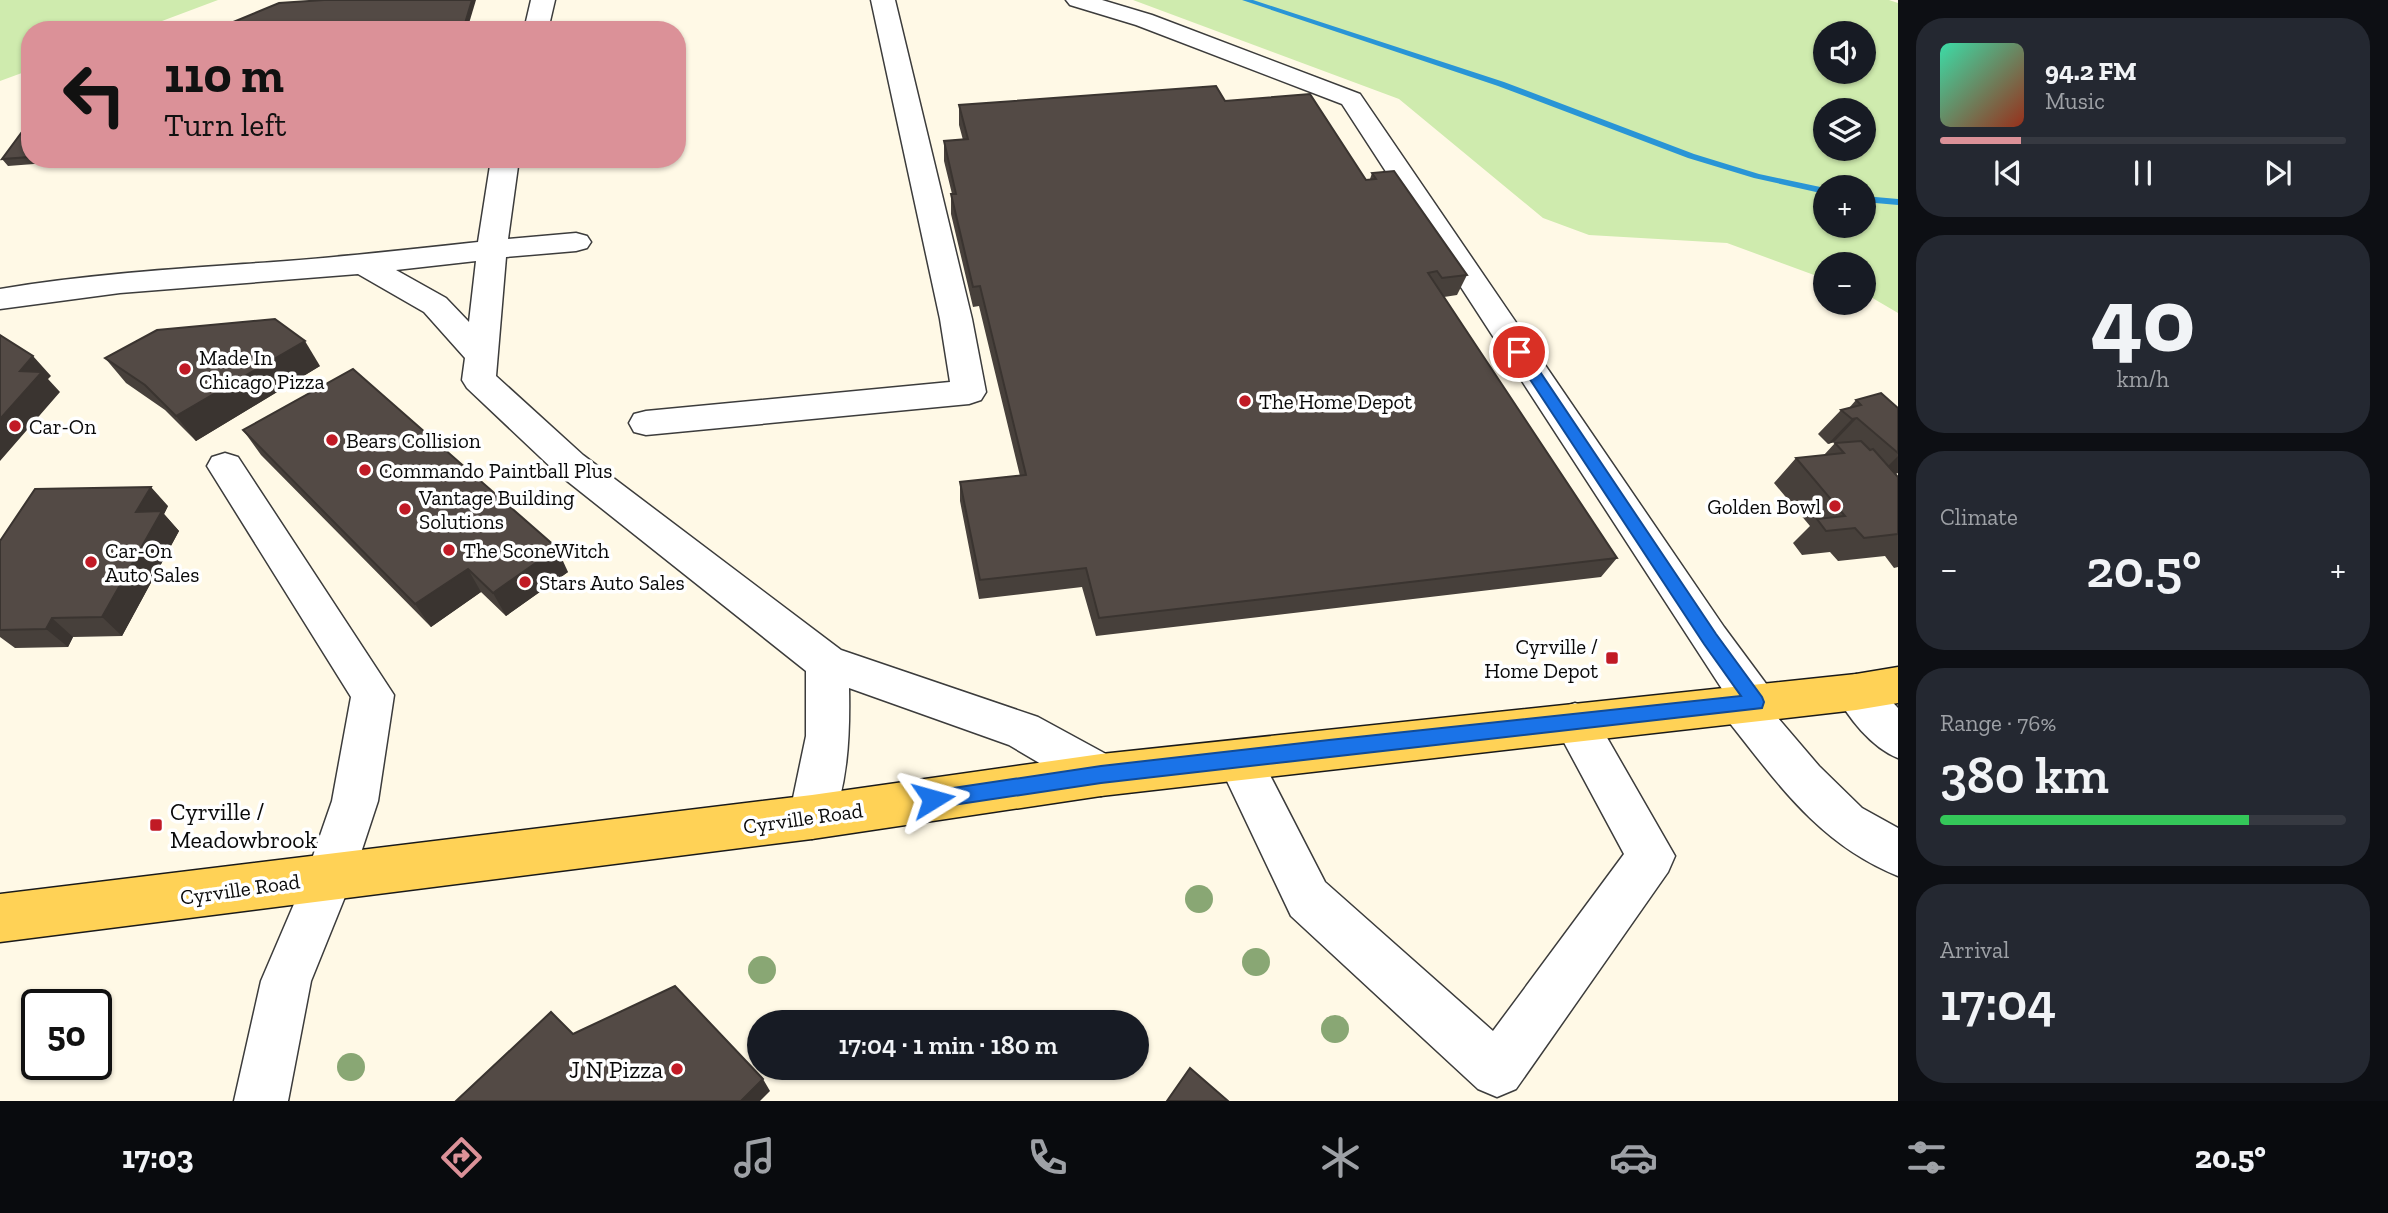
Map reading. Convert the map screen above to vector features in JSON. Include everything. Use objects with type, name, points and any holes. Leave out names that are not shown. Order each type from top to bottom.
[{"type":"main road","name":"Cyrville Road","points":[[0,918],[812,817],[1101,775],[1856,692],[1898,685]]},
{"type":"street","points":[[538,21],[543,0]]},
{"type":"street","points":[[646,423],[969,392],[956,319],[883,0]]},
{"type":"street","points":[[1079,0],[1144,20],[1350,99],[1710,639],[1747,703],[1803,780],[1846,823],[1898,853]]},
{"type":"street","points":[[504,168],[492,248],[479,380],[570,464],[827,663],[1023,731],[1101,775]]},
{"type":"street","points":[[0,299],[57,290],[364,265],[492,248],[576,242]]},
{"type":"street","points":[[364,265],[435,305],[481,355]]},
{"type":"street","points":[[225,466],[373,695],[355,801],[286,981],[261,1101]]},
{"type":"street","points":[[812,817],[828,736],[827,663]]},
{"type":"street","points":[[1856,692],[1898,738]]},
{"type":"street","points":[[1240,760],[1308,899],[1497,1070],[1651,856],[1575,722]]},
{"type":"green space","points":[[0,0],[218,0],[162,21],[21,21],[21,73],[0,81]]},
{"type":"green space","points":[[1133,0],[1889,0],[1898,3],[1898,313],[1876,300],[1876,252],[1813,252],[1813,275],[1727,243],[1589,235],[1543,218],[1399,99]]},
{"type":"building","points":[[324,0],[472,0],[466,21],[236,21],[279,3]]},
{"type":"building","name":"The Home Depot","points":[[1216,86],[1225,101],[1310,94],[1366,180],[1376,179],[1372,173],[1394,171],[1467,275],[1442,278],[1437,271],[1428,273],[1617,558],[1099,618],[1086,568],[980,580],[960,482],[1026,475],[980,286],[973,287],[951,194],[956,194],[944,141],[968,139],[959,105]]},
{"type":"building","points":[[21,133],[21,158],[2,159]]},
{"type":"building","points":[[275,319],[305,341],[176,416],[145,385],[105,358],[157,330]]},
{"type":"building","points":[[0,335],[33,356],[20,371],[42,372],[0,419]]},
{"type":"building","points":[[353,369],[557,548],[493,593],[468,569],[415,604],[243,430]]},
{"type":"building","points":[[1881,393],[1898,408],[1898,453],[1857,418],[1852,419],[1841,410],[1861,405],[1856,400]]},
{"type":"building","points":[[1861,441],[1870,450],[1873,449],[1898,477],[1898,534],[1864,538],[1855,528],[1826,531],[1817,519],[1845,516],[1796,458],[1844,453],[1835,443]]},
{"type":"building","name":"Car-On Auto Sales","points":[[151,487],[136,512],[162,511],[102,617],[52,618],[46,629],[0,630],[0,541],[35,489]]},
{"type":"building","points":[[675,986],[747,1062],[747,1080],[762,1080],[741,1101],[456,1101],[551,1012],[573,1034]]},
{"type":"building","points":[[1190,1068],[1228,1101],[1167,1101]]},
{"type":"waterway","points":[[1246,0],[1501,84],[1691,156],[1757,176],[1813,188]]},
{"type":"waterway","points":[[1876,200],[1898,202]]},
{"type":"place","name":"Made In Chicago Pizza","points":[[185,369]]},
{"type":"place","name":"The Home Depot","points":[[1245,401]]},
{"type":"place","name":"Car-On","points":[[15,426]]},
{"type":"place","name":"Bears Collision","points":[[332,440]]},
{"type":"place","name":"Commando Paintball Plus","points":[[365,470]]},
{"type":"place","name":"Golden Bowl","points":[[1835,506]]},
{"type":"place","name":"Vantage Building Solutions","points":[[405,509]]},
{"type":"place","name":"The SconeWitch","points":[[449,550]]},
{"type":"place","name":"Car-On Auto Sales","points":[[91,562]]},
{"type":"place","name":"Stars Auto Sales","points":[[525,582]]},
{"type":"place","name":"Cyrville / Home Depot","points":[[1612,658]]},
{"type":"place","name":"Cyrville / Meadowbrook","points":[[156,825]]},
{"type":"place","name":"J N Pizza","points":[[677,1069]]},
{"type":"route","points":[[933,799],[1101,775],[1329,748],[1755,702],[1519,352]]}]
